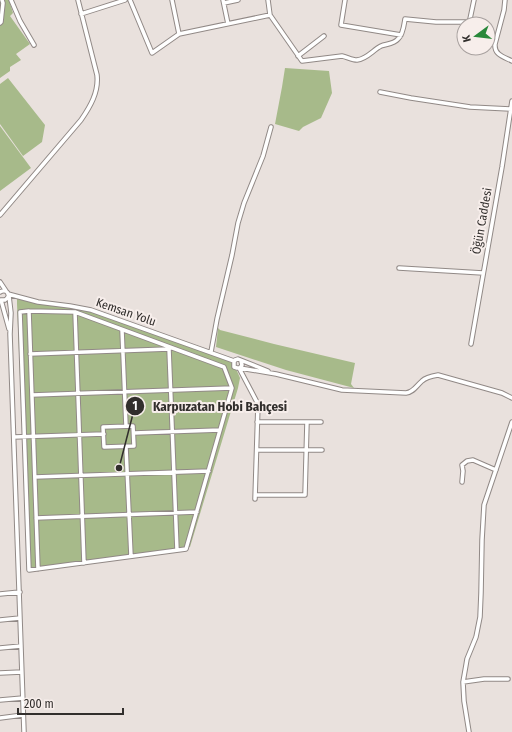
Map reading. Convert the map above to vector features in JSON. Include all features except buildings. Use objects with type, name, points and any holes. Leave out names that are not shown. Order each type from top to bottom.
[{"type":"street","points":[[0,23],[2,0]]},
{"type":"street","points":[[10,0],[34,45]]},
{"type":"street","points":[[0,215],[81,120],[88,110],[97,88],[97,75],[78,0]]},
{"type":"street","points":[[82,14],[125,0]]},
{"type":"street","points":[[130,0],[152,53],[179,34],[270,15]]},
{"type":"street","points":[[172,0],[179,34]]},
{"type":"street","points":[[228,24],[223,2],[238,0]]},
{"type":"street","points":[[268,0],[270,15],[302,61],[342,56],[353,60],[358,60],[369,55],[379,47],[397,41],[401,35],[405,19],[436,22],[468,22],[474,0]]},
{"type":"street","points":[[346,0],[342,25],[401,35]]},
{"type":"street","points":[[505,0],[495,48],[499,55],[512,61]]},
{"type":"street","points":[[298,56],[324,36]]},
{"type":"street","points":[[380,92],[463,106],[511,109]]},
{"type":"street","name":"Öğün Caddesi","points":[[471,344],[512,101]]},
{"type":"street","points":[[211,352],[238,223],[244,203],[263,156],[271,127]]},
{"type":"street","points":[[399,268],[483,273]]},
{"type":"street","points":[[0,282],[8,294],[11,313],[10,334],[24,732]]},
{"type":"street","name":"Kemsan Yolu","points":[[0,292],[4,291],[8,294],[38,302],[91,310],[234,361]]},
{"type":"street","points":[[8,294],[8,299],[0,299],[10,334]]},
{"type":"street","points":[[20,312],[29,312],[75,312],[224,367],[232,388],[186,549],[29,570],[20,312]]},
{"type":"street","points":[[29,312],[38,569]]},
{"type":"street","points":[[75,312],[84,563]]},
{"type":"street","points":[[122,330],[126,426]]},
{"type":"street","points":[[30,354],[170,348]]},
{"type":"street","points":[[170,348],[177,550]]},
{"type":"street","points":[[276,374],[237,360],[234,361],[233,364],[234,367],[276,374],[342,390],[406,393],[412,391],[424,379],[432,376],[438,376],[502,393],[512,398]]},
{"type":"street","points":[[239,368],[242,365],[241,361]]},
{"type":"street","points":[[22,368],[31,367]]},
{"type":"street","points":[[239,368],[258,404],[255,497],[305,495],[307,422]]},
{"type":"street","points":[[32,395],[232,388]]},
{"type":"street","points":[[257,422],[321,422]]},
{"type":"street","points":[[469,732],[464,701],[463,682],[467,659],[476,637],[480,617],[484,505],[512,422]]},
{"type":"street","points":[[133,426],[134,433],[134,446],[104,447],[103,427],[133,426]]},
{"type":"street","points":[[134,433],[220,430]]},
{"type":"street","points":[[14,437],[104,434]]},
{"type":"street","points":[[126,447],[130,556]]},
{"type":"street","points":[[257,450],[322,450]]},
{"type":"street","points":[[462,482],[462,465],[468,460],[473,460],[496,470]]},
{"type":"street","points":[[35,477],[208,471]]},
{"type":"street","points":[[27,504],[36,504]]},
{"type":"street","points":[[36,518],[197,512]]},
{"type":"street","points":[[28,548],[37,548]]},
{"type":"street","points":[[0,594],[20,592]]},
{"type":"street","points":[[0,620],[20,618]]},
{"type":"street","points":[[0,648],[21,646]]},
{"type":"street","points":[[0,673],[22,672]]},
{"type":"street","points":[[463,682],[484,679],[508,679]]},
{"type":"street","points":[[0,700],[23,698]]},
{"type":"street","points":[[0,718],[24,715]]},
{"type":"green space","points":[[0,0],[9,0],[13,13],[10,16],[30,44],[16,54],[21,60],[10,67],[10,71],[0,78]]},
{"type":"green space","points":[[285,68],[329,71],[332,93],[321,118],[303,127],[299,131],[275,124]]},
{"type":"green space","points":[[8,78],[45,125],[42,142],[23,156],[0,124],[0,84]]},
{"type":"green space","points":[[0,126],[31,168],[0,191]]},
{"type":"green space","points":[[21,296],[36,303],[75,305],[223,358],[232,363],[240,378],[238,388],[190,547],[28,569],[17,304],[17,299]]},
{"type":"green space","points":[[218,328],[220,330],[274,344],[355,363],[351,384],[354,388],[286,370],[216,347]]},
{"type":"place","name":"Karpuzatan Hobi Bahçesi","points":[[119,468]]}]
